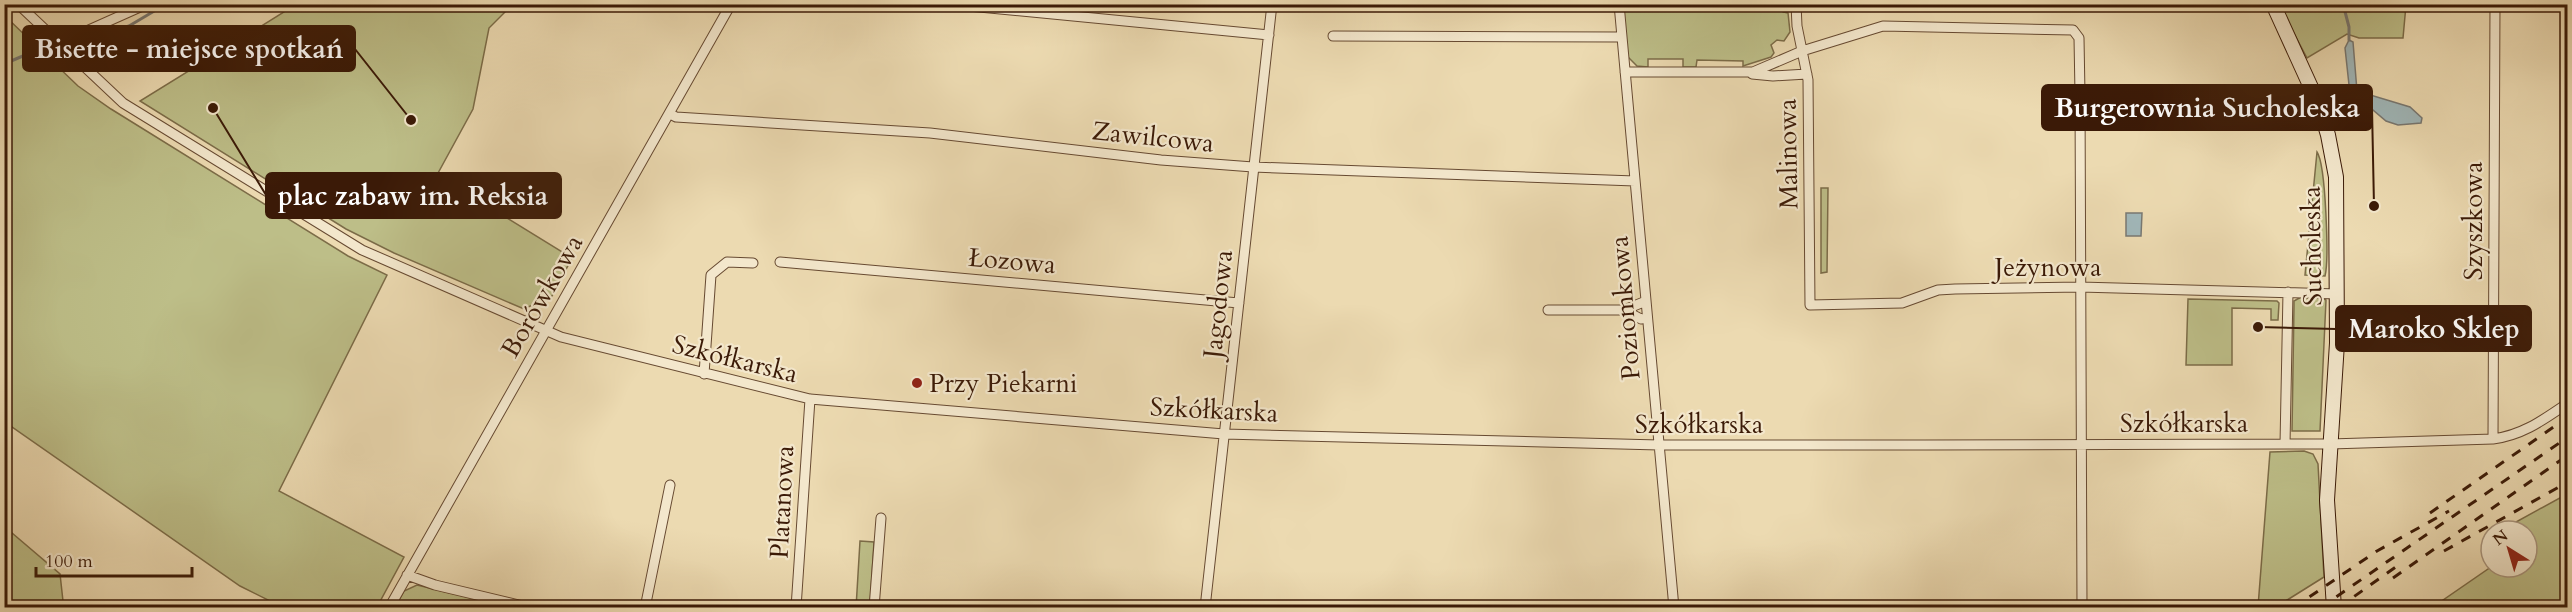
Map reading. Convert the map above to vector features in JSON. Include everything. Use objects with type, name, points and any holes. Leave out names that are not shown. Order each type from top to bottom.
[{"type":"street","name":"Szkółkarska","points":[[18,4],[59,46],[128,107],[345,240],[546,331],[704,374],[810,399],[1224,434],[1659,445],[2330,444],[2493,439],[2515,436],[2568,403]]},
{"type":"street","points":[[59,46],[64,41],[147,4]]},
{"type":"street","name":"Borówkowa","points":[[389,608],[731,4]]},
{"type":"street","points":[[948,4],[1269,35]]},
{"type":"street","name":"Jagodowa","points":[[1205,608],[1272,4]]},
{"type":"street","name":"Poziomkowa","points":[[1619,4],[1674,608]]},
{"type":"street","name":"Malinowa","points":[[1796,4],[1807,74],[1810,143],[1810,305]]},
{"type":"street","name":"Sucholeska","points":[[2272,4],[2310,81],[2333,155],[2337,201],[2338,294],[2336,379],[2330,444],[2327,521],[2334,608]]},
{"type":"street","name":"Szyszkowa","points":[[2493,439],[2495,4]]},
{"type":"street","points":[[1743,73],[1776,64],[1802,51],[1883,26],[2073,30],[2079,38],[2082,608]]},
{"type":"street","points":[[1334,36],[1622,38]]},
{"type":"street","points":[[1625,72],[1743,73],[1773,76],[1807,74]]},
{"type":"street","name":"Zawilcowa","points":[[670,114],[676,117],[750,124],[930,133],[1161,160],[1253,167],[1635,181]]},
{"type":"street","points":[[704,374],[711,275],[727,262],[753,263]]},
{"type":"street","name":"Łozowa","points":[[780,262],[1239,303]]},
{"type":"street","name":"Jeżynowa","points":[[1810,305],[1902,303],[1938,290],[2080,287],[2338,294]]},
{"type":"street","points":[[2286,444],[2288,292]]},
{"type":"street","points":[[1548,310],[1624,310],[1646,301]]},
{"type":"street","points":[[1624,310],[1641,319],[1647,318]]},
{"type":"street","name":"Platanowa","points":[[796,608],[810,399]]},
{"type":"street","points":[[645,608],[670,485]]},
{"type":"street","points":[[874,608],[881,518]]},
{"type":"street","points":[[407,575],[435,585],[531,608]]},
{"type":"green space","points":[[290,4],[512,5],[489,28],[473,109],[437,175],[572,258],[552,296],[524,309],[394,253],[346,229],[140,101],[284,12]]},
{"type":"green space","points":[[1623,5],[1783,5],[1783,12],[1788,13],[1790,32],[1784,41],[1777,40],[1771,45],[1774,53],[1771,57],[1743,66],[1743,61],[1697,60],[1696,67],[1683,67],[1683,59],[1648,59],[1648,67],[1637,66],[1628,57]]},
{"type":"green space","points":[[2279,5],[2406,5],[2403,38],[2359,38],[2347,34],[2307,58]]},
{"type":"green space","points":[[5,16],[78,86],[111,109],[348,256],[387,275],[279,491],[404,557],[377,607],[282,607],[240,586],[5,422]]},
{"type":"green space","points":[[2317,152],[2323,175],[2326,213],[2325,276],[2305,275]]},
{"type":"green space","points":[[1821,188],[1828,188],[1827,272],[1821,273]]},
{"type":"green space","points":[[2301,297],[2320,297],[2326,300],[2320,431],[2292,431],[2294,301]]},
{"type":"green space","points":[[2188,299],[2277,301],[2279,303],[2278,320],[2271,320],[2271,309],[2232,308],[2232,365],[2186,365]]},
{"type":"green space","points":[[2304,451],[2313,454],[2318,464],[2324,577],[2276,607],[2258,607],[2270,452]]},
{"type":"green space","points":[[2567,494],[2567,607],[2433,607],[2479,575],[2479,579],[2539,579],[2539,519],[2521,519]]},
{"type":"green space","points":[[5,527],[60,574],[63,601],[60,607],[5,607]]},
{"type":"green space","points":[[860,541],[874,542],[870,607],[856,608]]},
{"type":"green space","points":[[417,585],[509,607],[395,607],[404,591]]},
{"type":"water","points":[[2349,40],[2353,42],[2357,91],[2410,107],[2422,118],[2421,123],[2398,125],[2386,121],[2367,105],[2355,101],[2350,94],[2345,48]]},
{"type":"water","points":[[2126,213],[2142,213],[2141,236],[2126,236]]},
{"type":"waterway","points":[[2343,4],[2349,27],[2349,40]]},
{"type":"waterway","points":[[90,38],[129,26],[161,7]]},
{"type":"waterway","points":[[4,64],[37,50]]},
{"type":"railway","points":[[2430,513],[2568,417]]},
{"type":"railway","points":[[2320,608],[2568,437]]},
{"type":"railway","points":[[2393,578],[2568,455]]},
{"type":"railway","points":[[2444,551],[2568,482]]},
{"type":"railway","points":[[2293,608],[2377,551],[2449,511]]},
{"type":"railway","points":[[2338,608],[2397,566]]},
{"type":"place","name":"plac zabaw im. Reksia","points":[[213,108]]},
{"type":"place","name":"Bisette - miejsce spotkań","points":[[411,120]]},
{"type":"place","name":"Burgerownia Sucholeska","points":[[2374,206]]},
{"type":"place","name":"Maroko Sklep","points":[[2258,327]]},
{"type":"place","name":"Przy Piekarni","points":[[917,383]]}]
